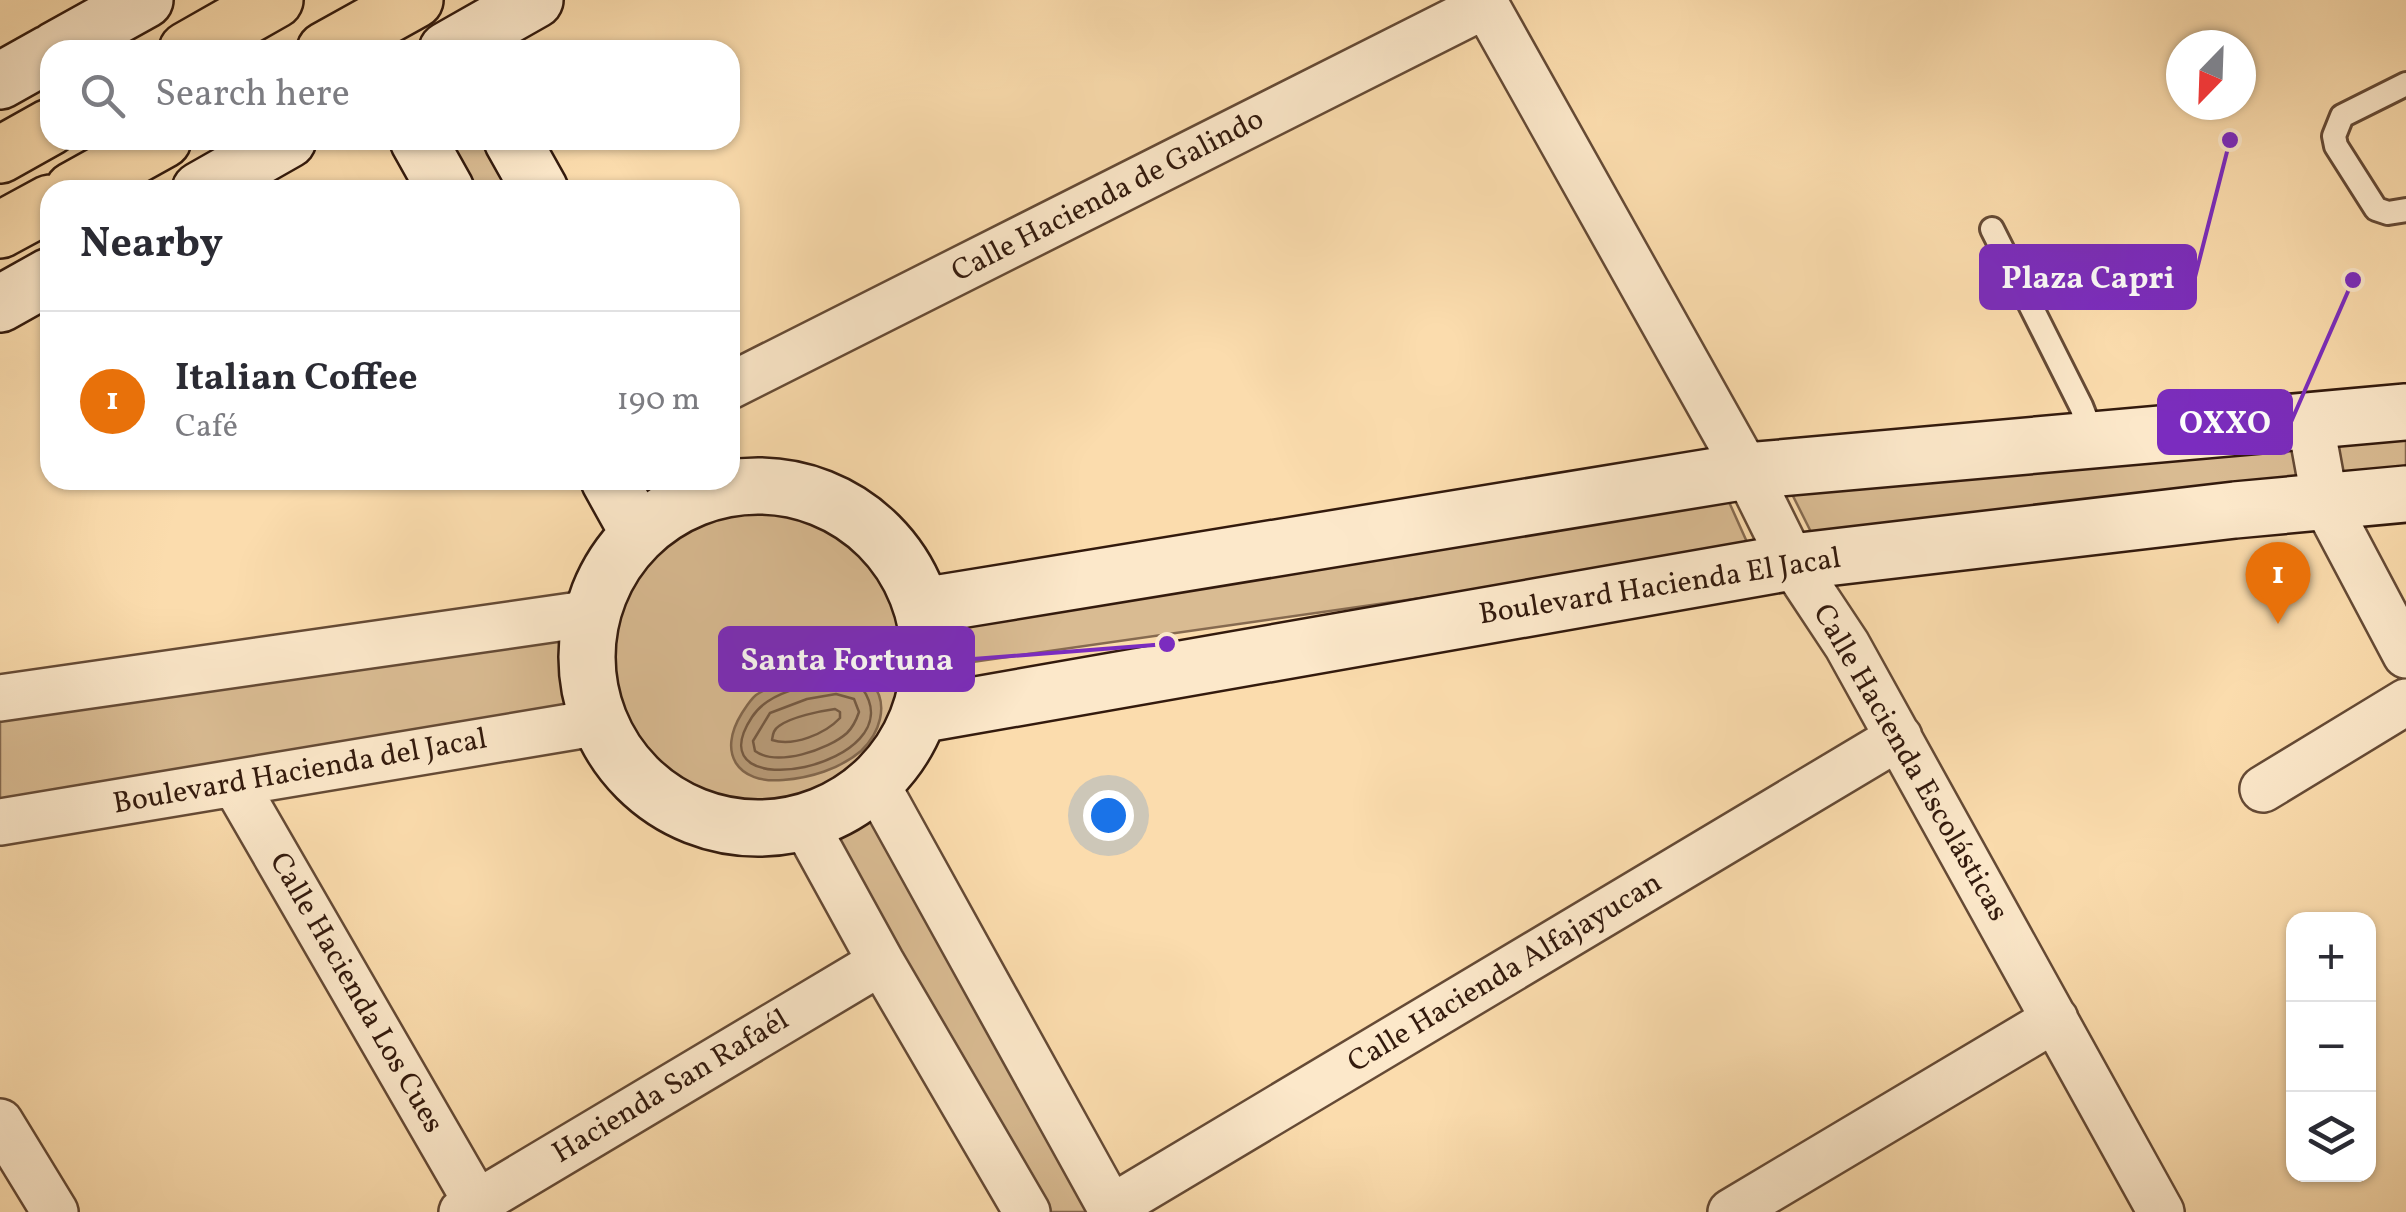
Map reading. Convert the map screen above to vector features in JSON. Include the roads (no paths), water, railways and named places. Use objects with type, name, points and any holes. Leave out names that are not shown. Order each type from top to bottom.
[{"type":"highway","points":[[204,40],[275,0]]},
{"type":"highway","points":[[343,40],[415,0]]},
{"type":"highway","points":[[0,155],[40,133]]},
{"type":"highway","points":[[90,180],[145,150]]},
{"type":"highway","points":[[0,230],[40,208]]},
{"type":"main road","points":[[72,40],[144,0]]},
{"type":"main road","points":[[450,36],[535,0]]},
{"type":"main road","points":[[0,80],[40,58]]},
{"type":"main road","points":[[218,180],[270,150]]},
{"type":"main road","points":[[424,150],[440,180]]},
{"type":"main road","points":[[518,150],[534,180]]},
{"type":"main road","points":[[0,304],[40,282]]},
{"type":"main road","points":[[922,606],[1746,471],[2406,412]]},
{"type":"main road","points":[[702,490],[639,534],[610,571],[588,635],[590,690],[616,753],[648,788],[677,808],[710,821],[769,828],[804,822],[842,806],[889,768],[920,716],[930,661],[928,633],[922,606],[906,572],[875,532],[844,510],[810,494],[740,486]]},
{"type":"main road","points":[[615,490],[639,534]]},
{"type":"main road","name":"Boulevard Hacienda El Jacal","points":[[920,716],[1792,562],[2406,494]]},
{"type":"street","name":"Calle Hacienda de Galindo","points":[[740,381],[1484,2]]},
{"type":"street","name":"Calle Hacienda Escolásticas","points":[[1484,2],[1746,471],[1792,562],[1846,644],[1899,737],[2161,1212]]},
{"type":"street","points":[[2310,420],[2325,502],[2406,654]]},
{"type":"street","points":[[0,698],[593,613]]},
{"type":"street","points":[[2264,789],[2406,702]]},
{"type":"street","name":"Boulevard Hacienda del Jacal","points":[[0,822],[600,722]]},
{"type":"street","name":"Calle Hacienda Alfajayucan","points":[[1112,1210],[1899,737]]},
{"type":"street","points":[[875,782],[1112,1210]]},
{"type":"street","name":"Calle Hacienda Los Cues","points":[[235,784],[469,1208]]},
{"type":"street","points":[[804,822],[1027,1212]]},
{"type":"street","name":"Hacienda San Rafaél","points":[[469,1208],[881,962]]},
{"type":"street","points":[[1732,1212],[2056,1019]]},
{"type":"street","points":[[0,1122],[55,1212]]},
{"type":"lane","points":[[2406,84],[2342,116],[2334,136],[2336,146],[2376,209],[2388,213],[2406,210]]},
{"type":"lane","points":[[1992,229],[2094,439]]},
{"type":"water","points":[[836,672],[869,680],[880,701],[877,728],[861,751],[834,768],[804,777],[767,780],[743,771],[732,753],[731,741],[752,699],[784,683]]},
{"type":"place","name":"Plaza Capri","points":[[2230,140]]},
{"type":"place","name":"OXXO","points":[[2353,280]]},
{"type":"place","name":"Italian Coffee","points":[[2278,624]]},
{"type":"place","name":"Santa Fortuna","points":[[1167,644]]}]
